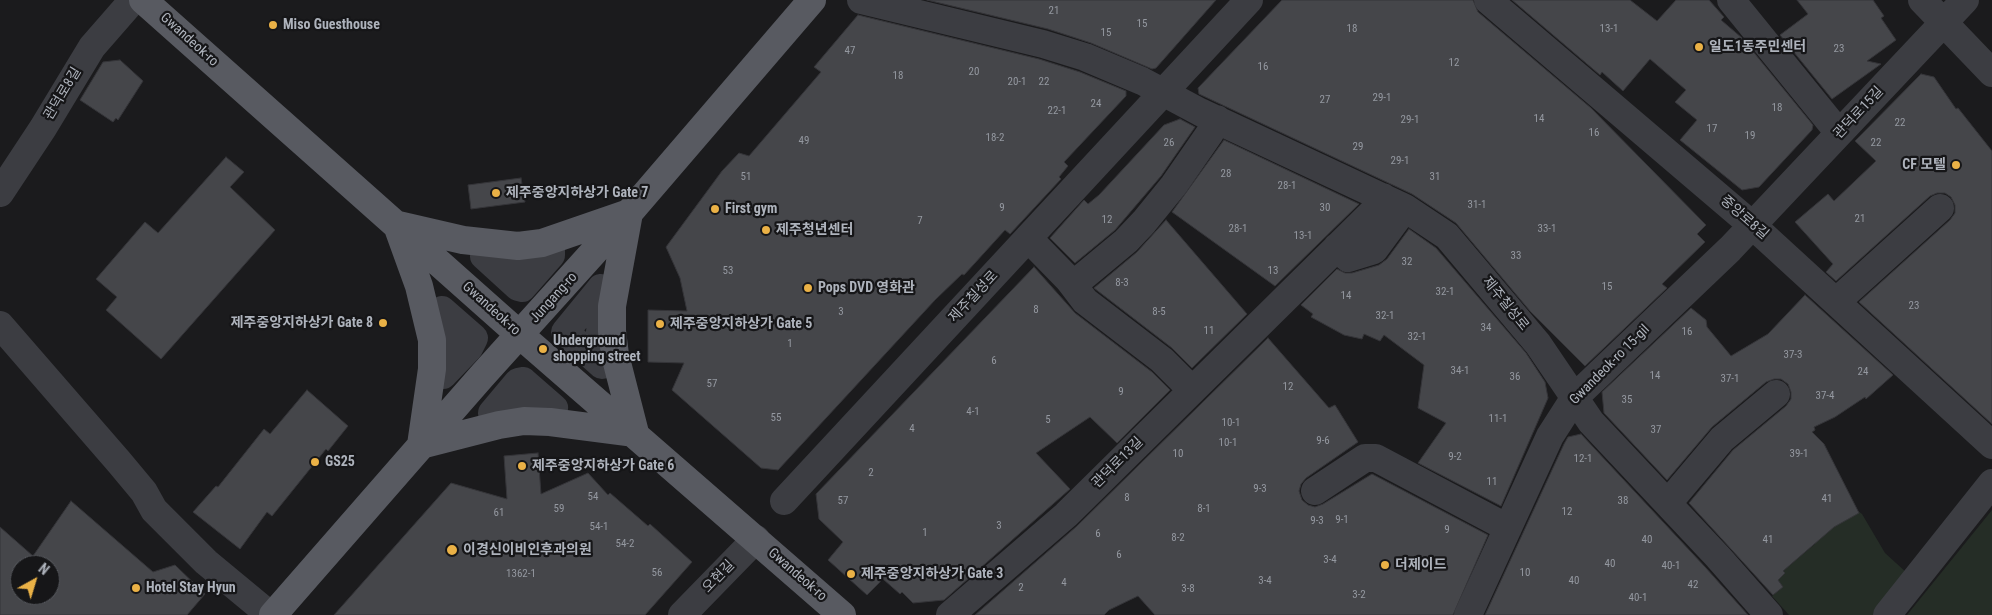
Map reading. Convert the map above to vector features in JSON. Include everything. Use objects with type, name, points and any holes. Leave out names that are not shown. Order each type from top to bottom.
[{"type":"main road","name":"Gwandeok-ro","points":[[144,0],[520,335],[842,615]]},
{"type":"main road","name":"Jungang-ro","points":[[279,613],[421,445],[629,213],[812,0]]},
{"type":"main road","points":[[629,213],[612,306],[612,331],[615,355],[635,434],[550,422],[524,421],[499,425],[421,445],[432,369],[432,340],[419,286],[397,224],[462,240],[518,246],[542,243],[629,213]]},
{"type":"street","name":"관덕로8길","points":[[0,193],[43,128],[92,47],[132,0]]},
{"type":"street","name":"제주칠성로","points":[[861,0],[1052,47],[1085,57],[1142,81],[1216,119],[1394,202],[1456,244],[1538,344],[1592,422],[1769,615]]},
{"type":"street","name":"제주칠성로","points":[[784,501],[1249,0]]},
{"type":"street","name":"중앙로8길","points":[[1488,0],[1752,225],[1992,445]]},
{"type":"street","points":[[1731,0],[1792,78],[1840,133]]},
{"type":"street","points":[[1922,0],[1992,73]]},
{"type":"street","name":"관덕로15길","points":[[1752,225],[1965,0]]},
{"type":"street","points":[[1073,285],[1126,241],[1144,222],[1174,185],[1210,133],[1216,119]]},
{"type":"street","name":"관덕로13길","points":[[950,615],[1066,515],[1378,207],[1394,202]]},
{"type":"street","points":[[1837,301],[1940,208]]},
{"type":"street","name":"Gwandeok-ro 15-gil","points":[[1468,615],[1553,431],[1575,397],[1730,249],[1752,225]]},
{"type":"street","points":[[1028,238],[1073,285],[1085,301],[1162,360],[1192,390]]},
{"type":"street","points":[[0,325],[144,492],[154,510],[206,562],[279,613]]},
{"type":"street","points":[[1668,503],[1726,435],[1776,394]]},
{"type":"street","points":[[1315,491],[1365,458],[1376,458],[1508,528]]},
{"type":"street","points":[[1886,615],[1992,483]]},
{"type":"street","name":"오현길","points":[[682,615],[756,539]]},
{"type":"shaded area","points":[[1992,510],[1992,615],[1907,615]]},
{"type":"shaded area","points":[[1858,511],[1862,514],[1885,553],[1907,573],[1874,615],[1789,615],[1772,596],[1783,587],[1778,580],[1785,573],[1783,571],[1815,544],[1812,541]]},
{"type":"building","points":[[927,0],[1216,0],[1156,68],[1152,69],[1091,43],[1048,29]]},
{"type":"building","points":[[1282,0],[1473,0],[1478,12],[1591,108],[1706,225],[1697,234],[1705,242],[1662,284],[1667,288],[1585,366],[1530,311],[1456,223],[1412,194],[1199,94],[1198,88]]},
{"type":"building","points":[[1512,0],[1630,0],[1657,21],[1676,0],[1709,0],[1724,17],[1721,20],[1742,38],[1813,125],[1812,130],[1759,187],[1742,190],[1680,140],[1697,120],[1675,102],[1686,90],[1650,59],[1623,91],[1602,72],[1600,75]]},
{"type":"building","points":[[1797,0],[1873,0],[1884,16],[1881,18],[1896,40],[1867,61],[1881,64],[1832,99],[1780,35],[1808,14]]},
{"type":"building","points":[[858,15],[1039,59],[1080,72],[1126,91],[1126,96],[1064,162],[1068,166],[1059,177],[1061,179],[1010,234],[1005,230],[964,275],[962,274],[935,300],[778,470],[761,468],[672,390],[684,363],[648,362],[648,310],[687,311],[680,278],[666,247],[722,171],[739,153],[749,156],[821,72],[814,67]]},
{"type":"building","points":[[120,60],[143,81],[118,120],[116,118],[113,122],[80,100],[103,62]]},
{"type":"building","points":[[1921,74],[1934,77],[1956,109],[1958,108],[1992,151],[1992,424],[1859,302],[1950,220],[1955,213],[1955,205],[1951,197],[1945,193],[1937,193],[1930,196],[1836,281],[1826,272],[1833,264],[1795,222],[1828,194],[1834,201],[1876,161],[1855,141]]},
{"type":"building","points":[[1180,119],[1195,127],[1161,176],[1115,230],[1075,263],[1050,238],[1084,200],[1088,204],[1099,195],[1164,125]]},
{"type":"building","points":[[1224,140],[1359,204],[1275,286],[1172,212]]},
{"type":"building","points":[[226,157],[244,172],[230,187],[275,230],[161,359],[106,310],[117,297],[96,279],[145,222],[158,233]]},
{"type":"building","name":"제주중앙지하상가 Gate 7","points":[[521,178],[525,202],[471,209],[468,185]]},
{"type":"building","points":[[1166,220],[1247,314],[1192,368],[1172,348],[1094,288],[1137,252]]},
{"type":"building","points":[[1409,229],[1436,248],[1526,353],[1545,382],[1548,398],[1501,506],[1418,463],[1446,423],[1418,408],[1424,365],[1384,335],[1380,341],[1364,334],[1362,339],[1344,335],[1311,317],[1313,314],[1301,305],[1337,269],[1345,273],[1352,273],[1379,265],[1387,259]]},
{"type":"building","points":[[1034,267],[1075,313],[1152,372],[1170,390],[1117,443],[1090,417],[1036,453],[1070,489],[944,600],[913,603],[902,592],[900,594],[883,579],[867,595],[828,560],[843,542],[819,519],[816,494]]},
{"type":"building","points":[[1805,295],[1893,375],[1866,399],[1865,397],[1835,417],[1814,427],[1815,430],[1812,432],[1824,444],[1859,513],[1834,527],[1783,571],[1785,573],[1778,580],[1783,587],[1773,595],[1689,503],[1733,450],[1786,406],[1791,399],[1788,384],[1781,379],[1766,382],[1712,427],[1667,480],[1604,413],[1602,392],[1691,308],[1706,320],[1707,327],[1731,356],[1768,334]]},
{"type":"building","points":[[1268,338],[1329,408],[1335,405],[1358,442],[1306,478],[1301,484],[1299,491],[1302,500],[1308,505],[1315,507],[1372,474],[1488,535],[1453,615],[1155,615],[1138,596],[1109,610],[1104,615],[975,615],[1077,526]]},
{"type":"building","points":[[307,390],[348,426],[328,451],[326,449],[272,516],[267,512],[240,549],[193,512],[216,486],[218,487],[264,429],[270,434]]},
{"type":"building","points":[[1581,434],[1748,615],[1485,615],[1564,444],[1568,437]]},
{"type":"building","points":[[538,453],[541,494],[588,473],[608,495],[610,493],[648,526],[650,524],[692,562],[645,615],[334,615],[451,483],[507,499],[504,456]]},
{"type":"building","points":[[71,501],[153,572],[175,565],[205,594],[187,615],[0,615],[0,527],[32,555],[10,555],[10,605],[60,605],[60,555],[34,555]]},
{"type":"place","name":"Miso Guesthouse","points":[[273,25]]},
{"type":"place","name":"일도1동주민센터","points":[[1699,47]]},
{"type":"place","name":"CF 모텔","points":[[1956,165]]},
{"type":"place","name":"제주중앙지하상가 Gate 7","points":[[496,193]]},
{"type":"place","name":"First gym","points":[[715,209]]},
{"type":"place","name":"제주청년센터","points":[[766,230]]},
{"type":"place","name":"Pops DVD 영화관","points":[[808,288]]},
{"type":"place","name":"제주중앙지하상가 Gate 8","points":[[383,323]]},
{"type":"place","name":"제주중앙지하상가 Gate 5","points":[[660,324]]},
{"type":"place","name":"Underground shopping street","points":[[543,349]]},
{"type":"place","name":"GS25","points":[[315,462]]},
{"type":"place","name":"제주중앙지하상가 Gate 6","points":[[522,466]]},
{"type":"place","name":"이경신이비인후과의원","points":[[452,550]]},
{"type":"place","name":"더제이드","points":[[1385,565]]},
{"type":"place","name":"제주중앙지하상가 Gate 3","points":[[851,574]]},
{"type":"place","name":"Hotel Stay Hyun","points":[[136,588]]}]
